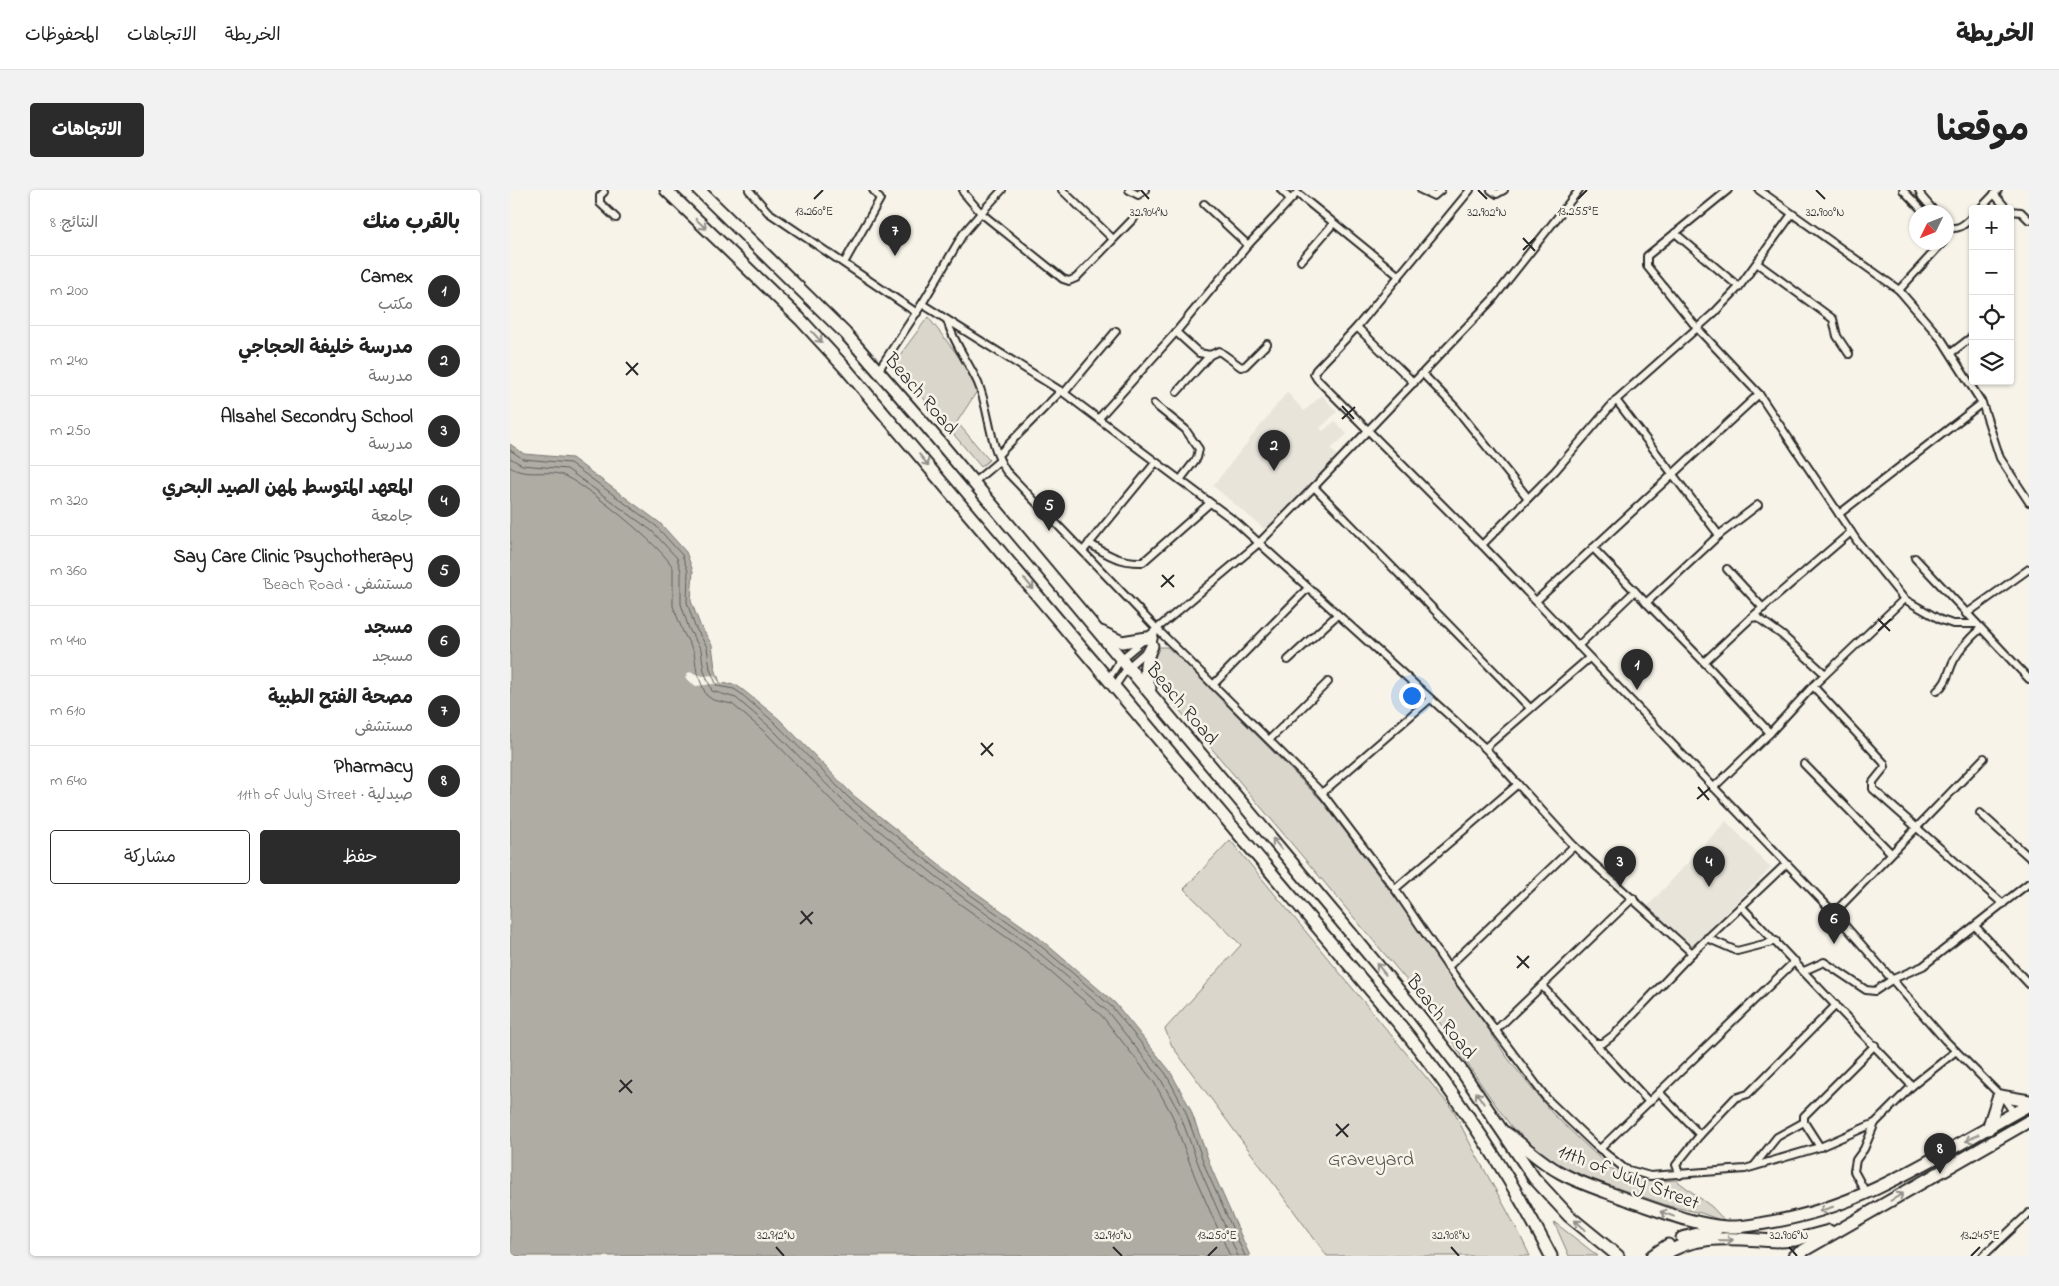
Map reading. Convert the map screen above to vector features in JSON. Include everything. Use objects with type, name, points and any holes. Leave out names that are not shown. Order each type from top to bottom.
[{"type":"highway","name":"Beach Road","points":[[666,190],[800,319],[846,368],[1112,682],[1440,1075],[1484,1137],[1530,1214],[1552,1256]]},
{"type":"highway","name":"Beach Road","points":[[700,190],[815,302],[878,371],[1411,1005],[1459,1067],[1521,1162],[1551,1197],[1594,1238],[1618,1256]]},
{"type":"highway","points":[[1097,631],[1122,642],[1153,636],[1145,668],[1146,679],[1154,697]]},
{"type":"highway","points":[[1988,1129],[1999,1096],[2029,1103]]},
{"type":"highway","name":"11th of July Street","points":[[1500,1129],[1521,1143],[1537,1159],[1562,1174],[1675,1216],[1702,1224],[1729,1227],[1791,1218],[1867,1194],[1988,1129],[2029,1103]]},
{"type":"highway","points":[[1794,1256],[2029,1121]]},
{"type":"highway","points":[[1652,1256],[1677,1240],[1700,1232],[1729,1227]]},
{"type":"highway","points":[[1663,1256],[1682,1246],[1702,1240],[1795,1240],[1843,1227]]},
{"type":"street","points":[[749,190],[768,212],[917,313]]},
{"type":"street","points":[[844,263],[880,199],[873,190]]},
{"type":"street","points":[[878,371],[917,313],[963,234],[1002,190]]},
{"type":"street","points":[[1062,190],[1114,239]]},
{"type":"street","points":[[1129,190],[1138,195],[1145,190]]},
{"type":"street","points":[[1281,190],[1290,199]]},
{"type":"street","points":[[1421,190],[1434,196],[1440,190]]},
{"type":"street","points":[[1470,190],[1358,327],[1314,374],[1482,545],[1834,913],[1999,1096],[2010,1116]]},
{"type":"street","points":[[1491,190],[1497,194],[1504,190]]},
{"type":"street","points":[[1112,682],[1124,663],[1259,543],[1370,430],[1493,299],[1579,190]]},
{"type":"street","points":[[1728,190],[1646,256],[1647,266],[1697,328],[1759,394],[1851,532],[1904,598],[1941,620],[1953,624],[1978,627]]},
{"type":"street","points":[[1759,190],[1899,290],[1951,353],[1982,403],[2000,458],[2029,502]]},
{"type":"street","points":[[1903,190],[1917,205]]},
{"type":"street","points":[[1919,190],[1929,205]]},
{"type":"street","points":[[962,191],[982,212],[1063,279],[1069,281],[1076,278],[1135,217]]},
{"type":"street","points":[[1099,418],[1176,332],[1248,244],[1298,191],[1333,224],[1398,276]]},
{"type":"street","points":[[604,192],[600,196],[600,203],[616,218]]},
{"type":"street","points":[[1984,205],[1996,192],[2004,205]]},
{"type":"street","points":[[1204,204],[1248,244]]},
{"type":"street","points":[[2014,211],[2020,212],[2029,220]]},
{"type":"street","points":[[1482,545],[1555,471],[1616,400],[1697,328],[1739,287],[1758,264],[1792,214]]},
{"type":"street","points":[[1954,228],[1962,227],[1969,220]]},
{"type":"street","points":[[1302,261],[1333,224]]},
{"type":"street","points":[[1676,233],[1739,287]]},
{"type":"street","points":[[1899,290],[1936,250]]},
{"type":"street","points":[[1758,264],[1833,319],[1837,336],[1849,354]]},
{"type":"street","points":[[922,304],[1062,392],[1099,418],[1210,502],[1259,543],[1336,616],[1485,748],[1574,846],[1692,953]]},
{"type":"street","points":[[947,320],[952,338],[980,390],[999,458],[1006,471],[1083,551],[1153,636],[1213,685],[1322,793],[1395,889],[1448,967],[1547,1099],[1617,1164],[1635,1174],[1650,1176],[1680,1175],[1753,1167],[1820,1147],[1875,1123],[1912,1086],[1956,1050]]},
{"type":"street","points":[[1358,327],[1414,382]]},
{"type":"street","points":[[973,483],[1062,392],[1116,331]]},
{"type":"street","points":[[1176,332],[1199,353],[1210,355]]},
{"type":"street","points":[[1951,353],[1969,339]]},
{"type":"street","points":[[1177,392],[1210,355],[1219,351],[1238,365],[1245,366],[1267,344]]},
{"type":"street","points":[[1423,374],[1455,407],[1528,498]]},
{"type":"street","points":[[1536,601],[1759,394]]},
{"type":"street","points":[[1616,400],[1719,535]]},
{"type":"street","points":[[1839,514],[1982,403]]},
{"type":"street","points":[[1154,404],[1185,429],[1199,449],[1197,458],[1180,480]]},
{"type":"street","points":[[1083,551],[1156,462]]},
{"type":"street","points":[[1314,488],[1530,708]]},
{"type":"street","points":[[1089,543],[1109,556],[1126,563],[1142,562],[1210,502]]},
{"type":"street","points":[[1646,603],[1719,535],[1758,505]]},
{"type":"street","points":[[1704,662],[1762,608],[1851,532]]},
{"type":"street","points":[[1593,548],[1770,732]]},
{"type":"street","points":[[1915,558],[2029,679]]},
{"type":"street","points":[[1727,569],[1762,608]]},
{"type":"street","points":[[1966,614],[2029,569]]},
{"type":"street","points":[[1213,685],[1307,589]]},
{"type":"street","points":[[1578,646],[1635,591]]},
{"type":"street","points":[[1714,788],[1770,732],[1812,686],[1904,598]]},
{"type":"street","points":[[1288,660],[1336,616]]},
{"type":"street","points":[[1751,618],[1761,620],[1782,635],[1825,674]]},
{"type":"street","points":[[1937,691],[1947,681],[1953,662],[1978,627]]},
{"type":"street","points":[[1112,682],[1124,663],[1153,636]]},
{"type":"street","points":[[1485,748],[1589,658]]},
{"type":"street","points":[[1269,740],[1328,682]]},
{"type":"street","points":[[1812,686],[1884,763],[1884,767],[1873,782],[1873,789],[2003,904]]},
{"type":"street","points":[[1322,793],[1430,699]]},
{"type":"street","points":[[1834,913],[1984,758]]},
{"type":"street","points":[[1804,764],[1892,853]]},
{"type":"street","points":[[1395,889],[1518,784]]},
{"type":"street","points":[[1980,813],[2029,857]]},
{"type":"street","points":[[1448,967],[1574,846]]},
{"type":"street","points":[[1594,1043],[1603,1043],[1615,1034],[1706,938],[1786,864]]},
{"type":"street","points":[[1804,971],[1824,962],[1872,992],[1893,979],[1923,966],[2029,883]]},
{"type":"street","points":[[1495,1031],[1633,898]]},
{"type":"street","points":[[1741,906],[1912,1086]]},
{"type":"street","points":[[1975,926],[2029,984]]},
{"type":"street","points":[[1706,938],[1737,951],[1776,941]]},
{"type":"street","points":[[1600,1150],[1795,961]]},
{"type":"street","points":[[1542,986],[1649,1102]]},
{"type":"street","points":[[1680,1175],[1676,1165],[1700,1135],[1735,1098],[1748,1094],[1836,1005]]},
{"type":"street","points":[[1820,1147],[1804,1122],[1804,1116],[1875,1045]]},
{"type":"street","points":[[1659,1092],[1700,1135]]},
{"type":"street","points":[[1999,1096],[2010,1116]]},
{"type":"street","points":[[1753,1167],[1777,1137],[1804,1122]]},
{"type":"street","points":[[1867,1194],[1854,1171],[1856,1160],[1864,1149],[1875,1123]]},
{"type":"street","points":[[1983,1256],[2029,1213]]},
{"type":"shaded area","points":[[1287,392],[1304,411],[1322,395],[1337,412],[1320,428],[1323,431],[1335,421],[1347,434],[1331,449],[1338,457],[1268,532],[1213,486]]},
{"type":"shaded area","points":[[1726,821],[1771,868],[1692,946],[1648,906]]},
{"type":"green space","points":[[928,317],[981,385],[957,422],[989,460],[981,467],[894,363]]},
{"type":"green space","points":[[1160,647],[1167,647],[1179,657],[1322,801],[1434,949],[1509,1060],[1551,1112],[1610,1168],[1630,1178],[1657,1181],[1676,1180],[1712,1207],[1726,1222],[1701,1213],[1669,1206],[1566,1170],[1540,1155],[1518,1136],[1430,1008],[1149,674],[1154,653]]},
{"type":"green space","name":"Graveyard","points":[[1230,840],[1454,1111],[1530,1256],[1327,1256],[1172,1046],[1165,1029],[1241,945],[1184,889]]},
{"type":"green space","points":[[1554,1222],[1598,1256],[1569,1256]]},
{"type":"water","points":[[510,444],[524,454],[572,458],[660,523],[686,552],[693,571],[691,601],[700,625],[712,645],[715,668],[720,683],[736,685],[779,719],[853,795],[964,884],[1038,937],[1115,1003],[1170,1071],[1190,1108],[1212,1170],[1250,1256],[510,1256]]},
{"type":"pier","points":[[689,672],[703,676],[714,675],[720,683],[696,686],[685,678]]},
{"type":"place","name":"مصحة الفتح الطبية","points":[[895,256]]},
{"type":"place","name":"مدرسة خليفة الحجاجي","points":[[1274,471]]},
{"type":"place","name":"Say Care Clinic Psychotherapy","points":[[1049,531]]},
{"type":"place","name":"Camex","points":[[1637,690]]},
{"type":"place","name":"Alsahel Secondry School","points":[[1620,887]]},
{"type":"place","name":"المعهد المتوسط لمهن الصيد البحري","points":[[1709,887]]},
{"type":"place","name":"مسجد","points":[[1834,944]]},
{"type":"place","name":"Pharmacy","points":[[1940,1174]]}]
